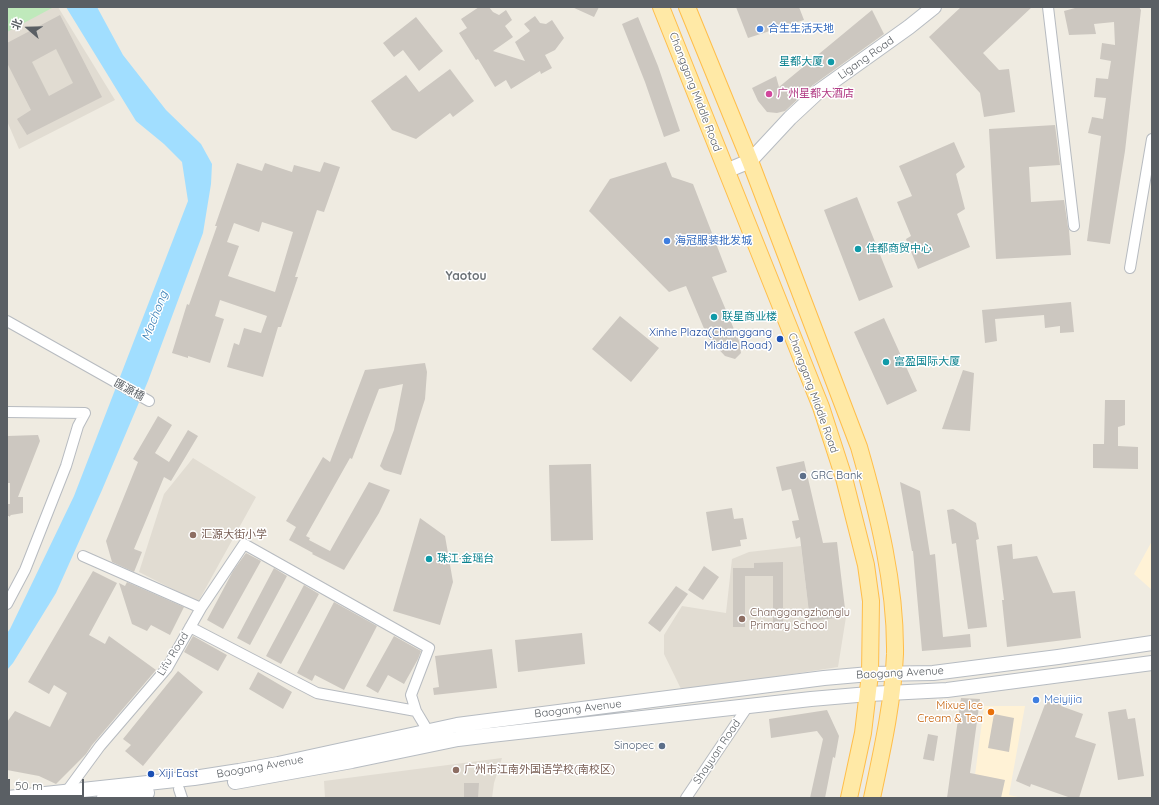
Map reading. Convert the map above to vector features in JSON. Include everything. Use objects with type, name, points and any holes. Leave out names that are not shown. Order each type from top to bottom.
[{"type":"main road","name":"Changgang Middle Road","points":[[661,7],[820,407],[844,478],[857,528],[867,573],[871,601],[870,674],[869,694],[863,732],[849,798]]},
{"type":"main road","points":[[687,7],[770,212],[817,334],[859,447],[866,470],[882,541],[890,586],[895,654],[891,692],[881,756],[872,798]]},
{"type":"main road","name":"Ligang Road","points":[[726,171],[750,161],[790,118],[818,92],[894,39],[934,7]]},
{"type":"main road","points":[[746,221],[750,208],[761,206],[770,212]]},
{"type":"main road","name":"Baogang Avenue","points":[[8,798],[64,795],[239,771],[278,764],[457,725],[824,678],[870,674],[941,672],[1152,643]]},
{"type":"main road","name":"Baogang Avenue","points":[[104,798],[181,793],[464,738],[748,706],[891,692],[947,690],[1152,663]]},
{"type":"street","points":[[1048,7],[1074,226]]},
{"type":"street","points":[[1130,268],[1152,139]]},
{"type":"street","name":"匯源橋","points":[[7,321],[149,400]]},
{"type":"street","points":[[7,412],[85,413],[78,426],[66,466],[25,570],[7,604]]},
{"type":"street","name":"Lifu Road","points":[[64,795],[100,746],[167,668],[201,608],[244,544],[429,648],[411,696],[416,711]]},
{"type":"street","points":[[83,556],[201,608]]},
{"type":"street","points":[[190,626],[317,693],[416,711],[428,731]]},
{"type":"street","name":"Shayuan Road","points":[[686,798],[748,706]]},
{"type":"shaded area","points":[[7,7],[58,7],[115,100],[19,149],[7,121]]},
{"type":"shaded area","name":"汇源大街小学","points":[[193,458],[256,497],[198,602],[139,572],[164,494]]},
{"type":"shaded area","points":[[1152,541],[1152,590],[1134,574]]},
{"type":"shaded area","name":"Changgangzhonglu Primary School","points":[[801,546],[810,621],[846,617],[838,667],[682,691],[664,654],[664,635],[682,606],[726,613],[732,559],[749,552]]},
{"type":"shaded area","points":[[984,706],[1025,706],[1009,795],[1023,798],[972,798]]},
{"type":"shaded area","name":"广州市江南外国语学校(南校区)","points":[[502,758],[494,783],[492,798],[325,798],[324,781]]},
{"type":"green space","points":[[7,7],[52,7],[52,8],[7,32]]},
{"type":"water","name":"Machong","points":[[66,7],[97,7],[123,55],[166,110],[201,144],[212,164],[211,184],[203,233],[148,381],[56,593],[13,663],[7,670],[7,633],[74,496],[188,201],[182,162],[164,144],[136,121]]},
{"type":"building","points":[[479,7],[489,7],[493,12],[499,15],[506,10],[512,20],[505,26],[513,37],[493,51],[525,61],[515,42],[530,31],[524,24],[535,16],[540,23],[546,24],[552,20],[564,38],[555,50],[545,55],[552,68],[541,74],[540,71],[511,89],[506,80],[495,87],[478,59],[476,60],[459,33],[467,28],[461,19]]},
{"type":"building","points":[[572,7],[599,7],[594,17]]},
{"type":"building","name":"合生生活天地","points":[[736,7],[799,7],[804,20],[748,38]]},
{"type":"building","points":[[961,7],[1032,7],[983,53],[999,70],[1009,69],[1015,112],[984,117],[980,93],[929,37]]},
{"type":"building","points":[[1075,7],[1139,7],[1141,10],[1125,151],[1110,244],[1087,241],[1101,136],[1088,133],[1092,117],[1103,119],[1106,98],[1094,97],[1096,78],[1108,79],[1111,61],[1100,59],[1102,43],[1115,45],[1114,22],[1094,24],[1096,34],[1069,35],[1064,11]]},
{"type":"building","name":"星都大厦","points":[[872,10],[884,34],[813,85],[785,111],[777,113],[767,112],[758,101],[752,88],[776,76],[779,87]]},
{"type":"building","points":[[60,15],[102,97],[27,135],[17,119],[31,110],[7,63],[7,43]],"holes":[[[56,49],[73,83],[49,96],[32,62]]]},
{"type":"building","points":[[416,17],[443,51],[419,71],[403,50],[394,57],[383,43]]},
{"type":"building","points":[[638,17],[658,66],[680,131],[664,137],[645,82],[622,24]]},
{"type":"building","points":[[450,69],[474,101],[453,117],[450,113],[416,139],[392,130],[371,101],[406,75],[419,92]]},
{"type":"building","points":[[1055,125],[1060,165],[1029,167],[1031,202],[1064,200],[1071,255],[996,259],[989,129]]},
{"type":"building","points":[[954,142],[965,167],[956,174],[965,209],[957,214],[970,247],[918,269],[906,239],[911,236],[897,202],[912,196],[899,166]]},
{"type":"building","points":[[324,162],[340,167],[324,212],[317,210],[295,277],[298,277],[281,327],[278,327],[263,377],[227,367],[234,343],[239,345],[244,328],[261,333],[267,316],[220,300],[215,316],[224,319],[210,363],[172,353],[187,304],[189,305],[217,226],[215,226],[237,163],[262,171],[265,163],[292,172],[294,165],[320,172]],"holes":[[[262,222],[293,232],[275,292],[228,276],[239,246],[227,242],[234,223],[259,232]]]},
{"type":"building","name":"海冠服装批发城","points":[[666,162],[672,177],[693,184],[727,272],[712,277],[739,341],[741,353],[735,359],[725,356],[708,338],[686,286],[669,292],[589,211],[610,179]]},
{"type":"building","name":"佳都商贸中心","points":[[857,197],[893,287],[859,301],[824,210]]},
{"type":"building","points":[[1071,302],[1074,332],[1060,333],[1060,326],[1045,328],[1044,315],[995,319],[997,341],[985,343],[982,310]]},
{"type":"building","points":[[620,316],[659,348],[631,382],[592,349]]},
{"type":"building","name":"富盈国际大厦","points":[[884,318],[917,391],[887,405],[854,332]]},
{"type":"building","points":[[425,363],[427,372],[425,399],[401,475],[384,470],[380,466],[394,430],[403,384],[379,389],[352,459],[350,458],[306,536],[310,538],[309,540],[330,551],[369,482],[390,490],[379,513],[344,570],[312,554],[313,553],[289,540],[296,527],[286,521],[323,457],[330,462],[365,370]]},
{"type":"building","points":[[963,370],[974,373],[970,431],[942,429]]},
{"type":"building","points":[[1105,400],[1125,400],[1125,425],[1118,427],[1118,446],[1138,447],[1138,469],[1093,468],[1093,444],[1104,444]]},
{"type":"building","points":[[158,416],[172,425],[155,453],[169,462],[188,430],[198,436],[171,481],[164,477],[134,549],[142,552],[134,572],[112,562],[106,541],[138,462],[133,459]]},
{"type":"building","points":[[38,435],[40,441],[18,497],[23,497],[23,513],[11,515],[9,517],[7,516],[7,504],[10,504],[10,483],[7,483],[7,436]]},
{"type":"building","points":[[804,461],[823,543],[837,542],[846,617],[810,621],[800,537],[796,539],[792,521],[799,520],[791,489],[782,491],[776,467]]},
{"type":"building","points":[[591,464],[593,540],[551,541],[549,465]]},
{"type":"building","points":[[900,482],[920,491],[930,555],[935,554],[943,637],[970,634],[971,647],[922,651],[913,551]]},
{"type":"building","points":[[732,508],[734,519],[743,518],[747,539],[740,540],[741,546],[712,551],[706,512]]},
{"type":"building","points":[[953,509],[976,523],[979,539],[976,540],[987,627],[968,629],[956,543],[952,544],[947,510]]},
{"type":"building","name":"珠江·金瑶台","points":[[420,518],[445,536],[453,582],[440,625],[393,611]]},
{"type":"building","points":[[1012,544],[1013,559],[1037,556],[1053,593],[1075,591],[1081,638],[1007,647],[1002,600],[1004,600],[997,546]]},
{"type":"building","points":[[246,553],[261,561],[223,629],[207,620],[233,571]]},
{"type":"building","points":[[783,562],[783,623],[773,623],[773,576],[745,576],[745,627],[733,627],[733,568],[754,568],[754,563]]},
{"type":"building","points":[[704,566],[719,577],[703,600],[688,590]]},
{"type":"building","points":[[274,568],[287,576],[250,645],[237,638]]},
{"type":"building","points":[[93,571],[117,583],[89,635],[105,644],[109,636],[156,670],[86,754],[56,784],[39,776],[7,770],[7,722],[15,711],[50,727],[67,693],[54,685],[49,694],[28,682]]},
{"type":"building","points":[[127,582],[184,607],[170,635],[151,625],[147,631],[132,624],[119,583],[125,586]]},
{"type":"building","points":[[304,585],[319,594],[281,664],[266,656]]},
{"type":"building","points":[[676,586],[688,594],[660,632],[648,623]]},
{"type":"building","points":[[334,602],[377,626],[344,690],[315,675],[312,681],[297,673]]},
{"type":"building","points":[[582,633],[585,664],[518,672],[515,640]]},
{"type":"building","points":[[193,636],[227,655],[218,671],[184,652]]},
{"type":"building","points":[[394,636],[421,651],[404,684],[388,675],[378,693],[366,686]]},
{"type":"building","points":[[492,649],[497,688],[434,695],[433,688],[439,687],[435,656]]},
{"type":"building","points":[[178,671],[203,692],[143,766],[125,751],[131,745],[123,739]]},
{"type":"building","points":[[258,672],[292,692],[283,709],[249,689]]},
{"type":"building","points":[[961,698],[980,699],[970,773],[1005,780],[1001,798],[947,798]]},
{"type":"building","points":[[1047,699],[1083,714],[1075,737],[1096,744],[1079,798],[1071,798],[1031,784],[1030,787],[1016,781]]},
{"type":"building","points":[[1126,709],[1128,719],[1135,718],[1144,776],[1118,780],[1108,712]]},
{"type":"building","points":[[827,710],[839,736],[835,758],[833,757],[825,798],[810,798],[823,739],[817,731],[771,738],[769,719]]},
{"type":"building","points":[[994,714],[1014,718],[1009,752],[988,748]]},
{"type":"building","points":[[928,734],[938,736],[934,761],[923,759]]},
{"type":"building","points":[[464,783],[479,783],[478,798],[464,798]]},
{"type":"place","name":"合生生活天地","points":[[760,29]]},
{"type":"place","name":"星都大厦","points":[[831,62]]},
{"type":"place","name":"广州星都大酒店","points":[[769,94]]},
{"type":"place","name":"海冠服装批发城","points":[[667,241]]},
{"type":"place","name":"佳都商贸中心","points":[[858,249]]},
{"type":"place","name":"联星商业楼","points":[[714,317]]},
{"type":"place","name":"Xinhe Plaza(Changgang Middle Road)","points":[[780,339]]},
{"type":"place","name":"富盈国际大厦","points":[[886,362]]},
{"type":"place","name":"GRC Bank","points":[[803,476]]},
{"type":"place","name":"汇源大街小学","points":[[193,535]]},
{"type":"place","name":"珠江·金瑶台","points":[[429,559]]},
{"type":"place","name":"Changgangzhonglu Primary School","points":[[742,619]]},
{"type":"place","name":"Meiyijia","points":[[1036,700]]},
{"type":"place","name":"Mixue Ice Cream & Tea","points":[[991,712]]},
{"type":"place","name":"Sinopec","points":[[662,746]]},
{"type":"place","name":"广州市江南外国语学校(南校区)","points":[[456,770]]},
{"type":"place","name":"Xiji East","points":[[151,774]]},
{"type":"district","name":"Yaotou","points":[[466,276]]}]
